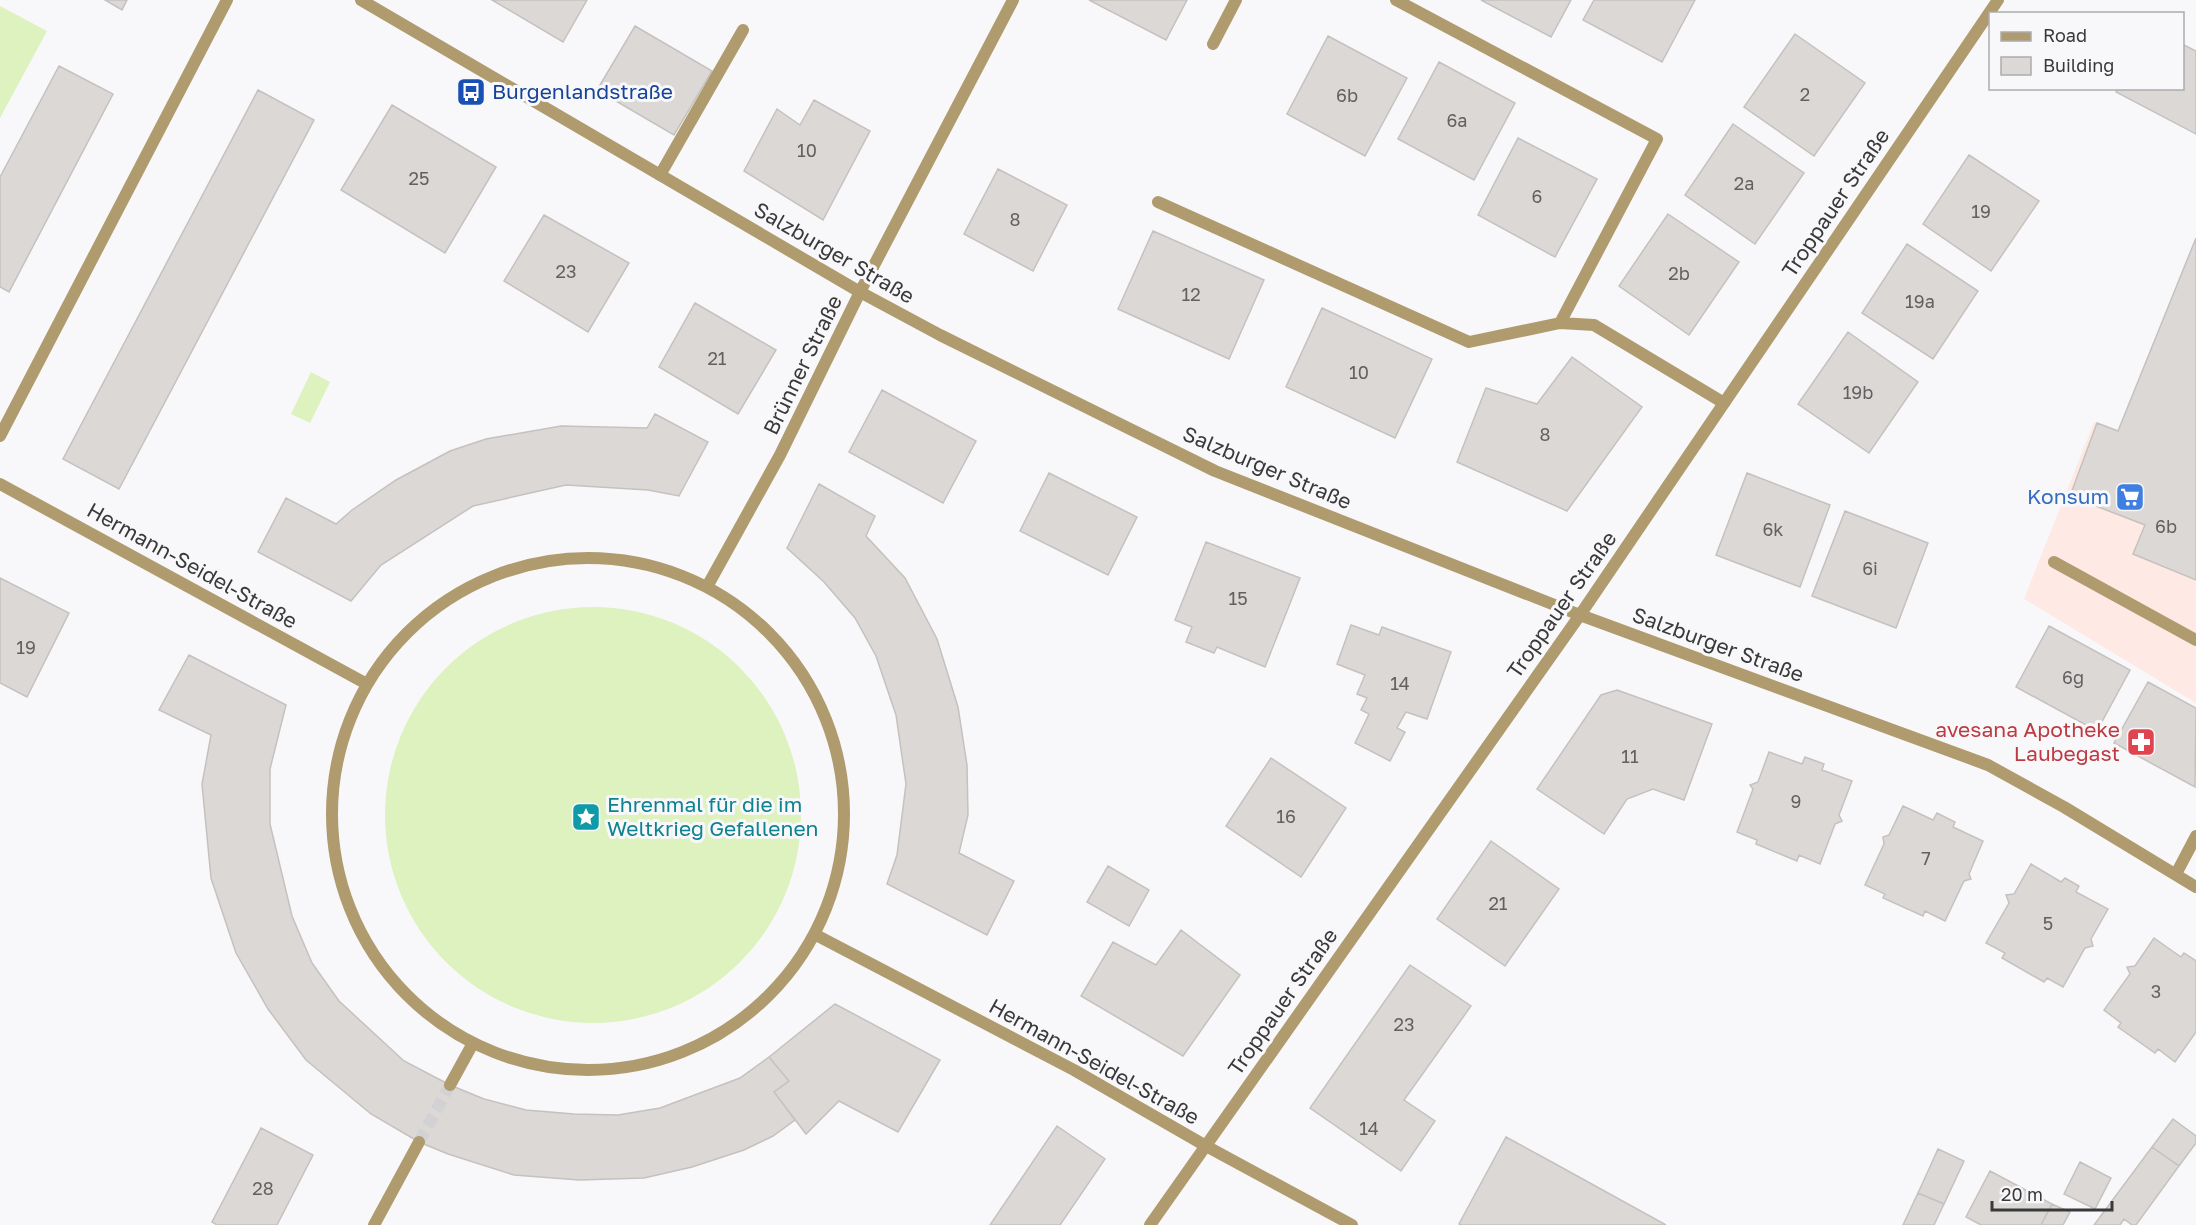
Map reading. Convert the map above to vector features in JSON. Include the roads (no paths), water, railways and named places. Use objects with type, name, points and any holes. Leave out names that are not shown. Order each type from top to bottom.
[{"type":"street","points":[[0,436],[227,0]]},
{"type":"street","name":"Salzburger Straße","points":[[361,0],[860,292],[940,335],[1215,471],[1580,615],[1988,765],[2064,807],[2196,887]]},
{"type":"street","name":"Brünner Straße","points":[[708,585],[780,454],[860,292],[1013,0]]},
{"type":"street","points":[[1213,44],[1236,0]]},
{"type":"street","points":[[1396,0],[1658,139],[1560,323]]},
{"type":"street","name":"Troppauer Straße","points":[[1150,1225],[1580,615],[1989,13]]},
{"type":"street","points":[[660,175],[743,30]]},
{"type":"street","points":[[1158,202],[1469,342],[1560,323],[1594,325],[1724,403]]},
{"type":"street","name":"Hermann-Seidel-Straße","points":[[0,484],[365,682]]},
{"type":"street","points":[[556,557],[634,559],[708,585],[772,634],[819,700],[843,777],[842,858],[816,935],[768,999],[703,1046],[627,1070],[548,1070],[472,1045],[404,995],[355,926],[331,846],[335,761],[365,682],[414,622],[480,579],[534,563],[556,557]]},
{"type":"street","points":[[2054,562],[2196,640]]},
{"type":"street","points":[[2176,874],[2196,836]]},
{"type":"street","name":"Hermann-Seidel-Straße","points":[[816,935],[1074,1070],[1206,1146],[1352,1225]]},
{"type":"street","points":[[450,1085],[472,1045]]},
{"type":"street","points":[[374,1225],[419,1142]]},
{"type":"tunnel","points":[[419,1142],[450,1085]]},
{"type":"place","name":"Burgenlandstraße","points":[[471,92]]},
{"type":"place","name":"Konsum","points":[[2130,497]]},
{"type":"place","name":"avesana Apotheke Laubegast","points":[[2141,742]]},
{"type":"place","name":"Ehrenmal für die im Weltkrieg Gefallenen","points":[[586,817]]}]
